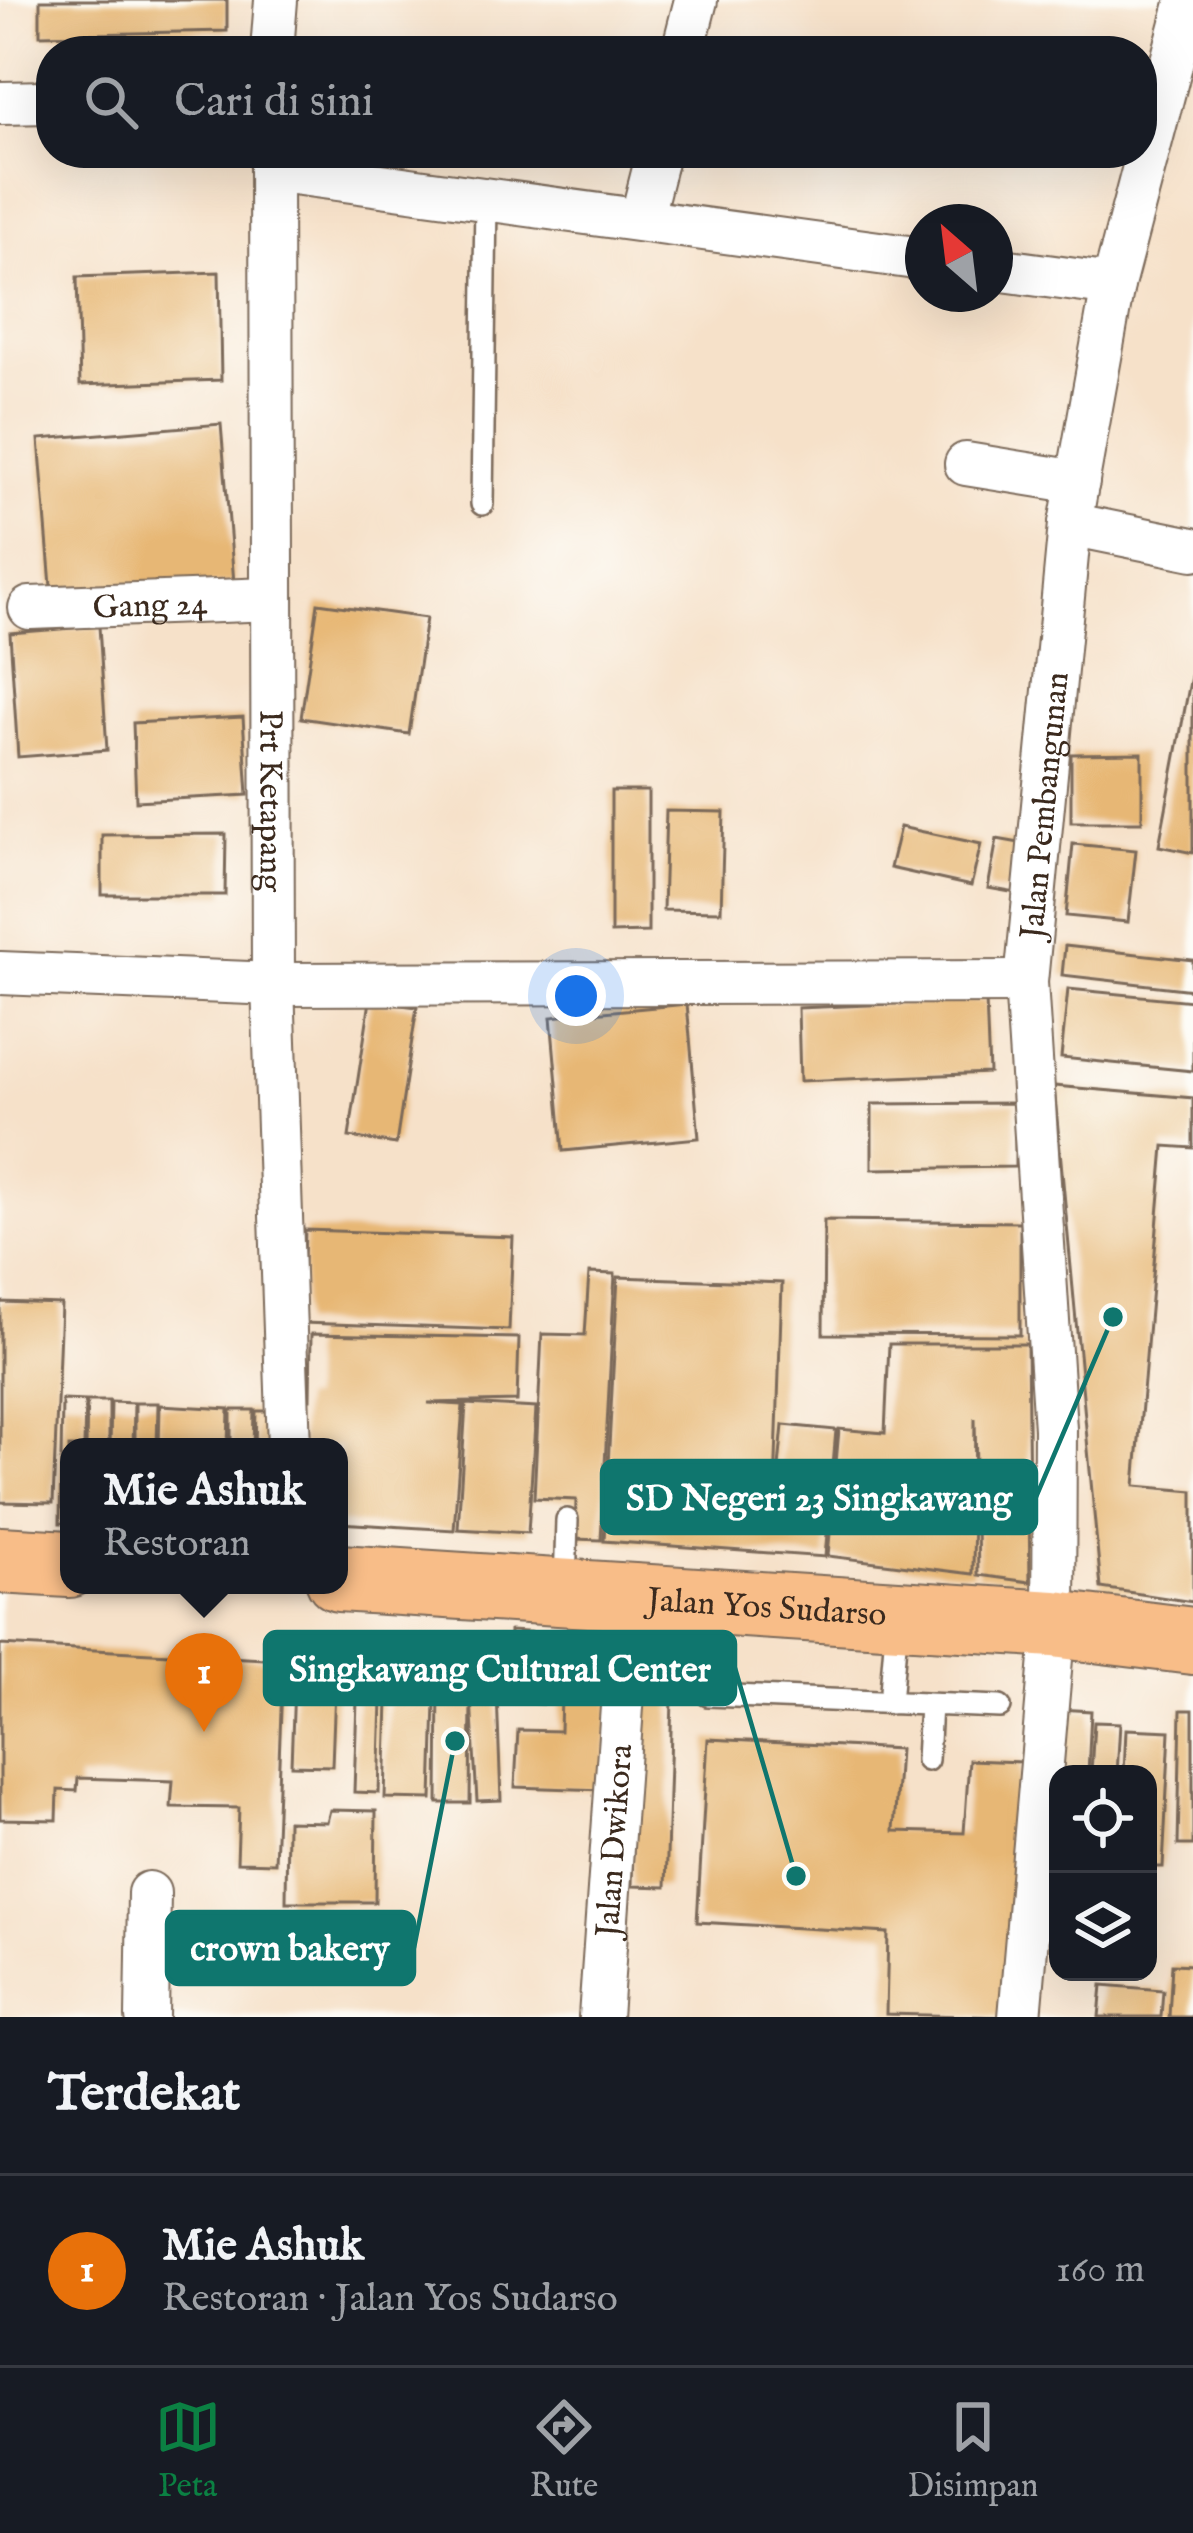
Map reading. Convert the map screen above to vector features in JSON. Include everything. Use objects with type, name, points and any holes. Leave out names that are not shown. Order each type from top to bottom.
[{"type":"main road","points":[[0,1560],[60,1563]]},
{"type":"main road","name":"Jalan Yos Sudarso","points":[[348,1579],[897,1612],[1193,1641]]},
{"type":"street","points":[[273,36],[275,0]]},
{"type":"street","points":[[687,36],[696,0]]},
{"type":"street","name":"Jalan Pembangunan","points":[[1157,118],[1188,0]]},
{"type":"street","points":[[0,103],[36,102]]},
{"type":"street","name":"Prt Ketapang","points":[[271,168],[273,984],[289,1438]]},
{"type":"street","points":[[311,168],[486,199],[905,257]]},
{"type":"street","points":[[641,220],[654,168]]},
{"type":"street","name":"Jalan Pembangunan","points":[[1020,2017],[1054,1624],[1055,1429],[1026,982],[1070,524],[1113,285],[1144,168]]},
{"type":"street","points":[[1013,271],[1113,285]]},
{"type":"street","points":[[966,464],[1078,482]]},
{"type":"street","points":[[1070,524],[1193,549]]},
{"type":"street","name":"Gang 24","points":[[30,608],[272,599]]},
{"type":"street","points":[[0,973],[273,984],[1026,982]]},
{"type":"street","name":"Jalan Dwikora","points":[[600,2017],[630,1594]]},
{"type":"street","points":[[147,2017],[149,1892]]},
{"type":"lane","points":[[482,504],[486,199]]},
{"type":"lane","points":[[565,1593],[567,1520]]},
{"type":"lane","points":[[713,1600],[709,1695],[1000,1707]]},
{"type":"lane","points":[[890,1703],[897,1612]]},
{"type":"lane","points":[[927,1760],[930,1705]]},
{"type":"building","points":[[40,0],[227,0],[227,31],[40,35]]},
{"type":"building","points":[[219,272],[221,380],[80,385],[77,277]]},
{"type":"building","points":[[221,424],[234,583],[52,598],[39,439]]},
{"type":"building","points":[[318,603],[426,618],[409,734],[301,718]]},
{"type":"building","points":[[99,626],[107,750],[18,757],[10,633]]},
{"type":"building","points":[[1193,676],[1193,853],[1159,846]]},
{"type":"building","points":[[243,717],[248,795],[136,801],[133,723]]},
{"type":"building","points":[[1142,753],[1142,822],[1071,822],[1071,754]]},
{"type":"building","points":[[611,791],[648,791],[648,932],[611,933]]},
{"type":"building","points":[[666,811],[724,812],[721,911],[663,910]]},
{"type":"building","points":[[900,827],[981,844],[971,886],[890,868]]},
{"type":"building","points":[[226,834],[225,895],[102,895],[102,835]]},
{"type":"building","points":[[997,839],[1025,844],[1016,893],[988,888]]},
{"type":"building","points":[[1073,844],[1136,850],[1128,922],[1066,916]]},
{"type":"building","points":[[1065,946],[1193,960],[1193,990],[1062,975]]},
{"type":"building","points":[[1068,989],[1193,1001],[1193,1071],[1061,1058]]},
{"type":"building","points":[[986,1000],[989,1073],[800,1081],[798,1008]]},
{"type":"building","points":[[370,1001],[417,1007],[396,1144],[349,1137]]},
{"type":"building","points":[[687,1004],[699,1138],[563,1151],[551,1017]]},
{"type":"building","points":[[1054,1086],[1193,1098],[1193,1148],[1164,1146],[1135,1486],[1193,1491],[1193,1602],[1101,1588]]},
{"type":"building","points":[[1015,1103],[1015,1167],[872,1169],[872,1104]]},
{"type":"building","points":[[824,1220],[1020,1222],[1020,1335],[823,1334]]},
{"type":"building","points":[[305,1230],[513,1237],[509,1330],[302,1323]]},
{"type":"building","points":[[589,1273],[615,1274],[601,1540],[575,1539],[576,1500],[534,1498],[542,1334],[585,1335]]},
{"type":"building","points":[[618,1277],[782,1283],[774,1520],[783,1425],[836,1430],[825,1557],[604,1541]]},
{"type":"building","points":[[0,1302],[61,1304],[53,1503],[0,1502]]},
{"type":"building","points":[[311,1334],[519,1338],[517,1401],[428,1403],[463,1405],[454,1530],[348,1524],[348,1438],[300,1438],[302,1399],[310,1399]]},
{"type":"building","points":[[889,1344],[1027,1344],[1030,1582],[978,1575],[975,1418],[973,1574],[828,1556],[839,1429],[885,1433]]},
{"type":"building","points":[[62,1400],[85,1401],[84,1438],[61,1438]]},
{"type":"building","points":[[87,1401],[109,1401],[109,1438],[86,1438]]},
{"type":"building","points":[[111,1402],[134,1403],[133,1438],[110,1438]]},
{"type":"building","points":[[135,1403],[158,1403],[157,1438],[135,1438]]},
{"type":"building","points":[[466,1404],[536,1408],[528,1533],[458,1529]]},
{"type":"building","points":[[160,1405],[229,1409],[228,1438],[159,1438]]},
{"type":"building","points":[[231,1410],[254,1410],[253,1438],[231,1438]]},
{"type":"building","points":[[256,1411],[279,1411],[278,1438],[255,1438]]},
{"type":"building","points":[[510,1631],[559,1634],[557,1680],[544,1679],[542,1704],[506,1702]]},
{"type":"building","points":[[585,1640],[616,1643],[604,1790],[515,1787],[518,1730],[560,1731],[561,1697],[578,1697]]},
{"type":"building","points":[[0,1645],[283,1660],[275,1863],[237,1862],[239,1808],[171,1807],[173,1781],[78,1778],[77,1791],[58,1790],[57,1820],[0,1819]]},
{"type":"building","points":[[295,1659],[336,1660],[332,1766],[291,1765]]},
{"type":"building","points":[[496,1667],[501,1800],[477,1801],[471,1698],[470,1803],[438,1803],[439,1679],[471,1679],[472,1668]]},
{"type":"building","points":[[389,1668],[436,1669],[432,1799],[385,1798]]},
{"type":"building","points":[[638,1668],[673,1669],[666,1887],[632,1886]]},
{"type":"building","points":[[358,1669],[383,1669],[379,1793],[354,1792]]},
{"type":"building","points":[[1058,1709],[1091,1711],[1088,1765],[1055,1765]]},
{"type":"building","points":[[1181,1710],[1193,1710],[1193,1845],[1178,1845]]},
{"type":"building","points":[[1094,1722],[1120,1723],[1118,1765],[1092,1765]]},
{"type":"building","points":[[1126,1729],[1170,1731],[1163,1867],[1157,1867],[1157,1765],[1124,1765]]},
{"type":"building","points":[[708,1739],[899,1749],[894,1831],[964,1833],[969,1760],[1021,1762],[1008,2017],[886,2014],[888,1933],[697,1922]]},
{"type":"building","points":[[330,1810],[376,1811],[375,1902],[286,1902],[287,1821],[327,1822]]},
{"type":"building","points":[[1172,1964],[1193,1965],[1193,2017],[1169,2017]]},
{"type":"building","points":[[1102,1985],[1163,1990],[1161,2017],[1099,2017]]},
{"type":"place","name":"SD Negeri 23 Singkawang","points":[[1113,1317]]},
{"type":"place","name":"Mie Ashuk","points":[[204,1732]]},
{"type":"place","name":"crown bakery","points":[[455,1741]]},
{"type":"place","name":"Singkawang Cultural Center","points":[[796,1876]]}]
